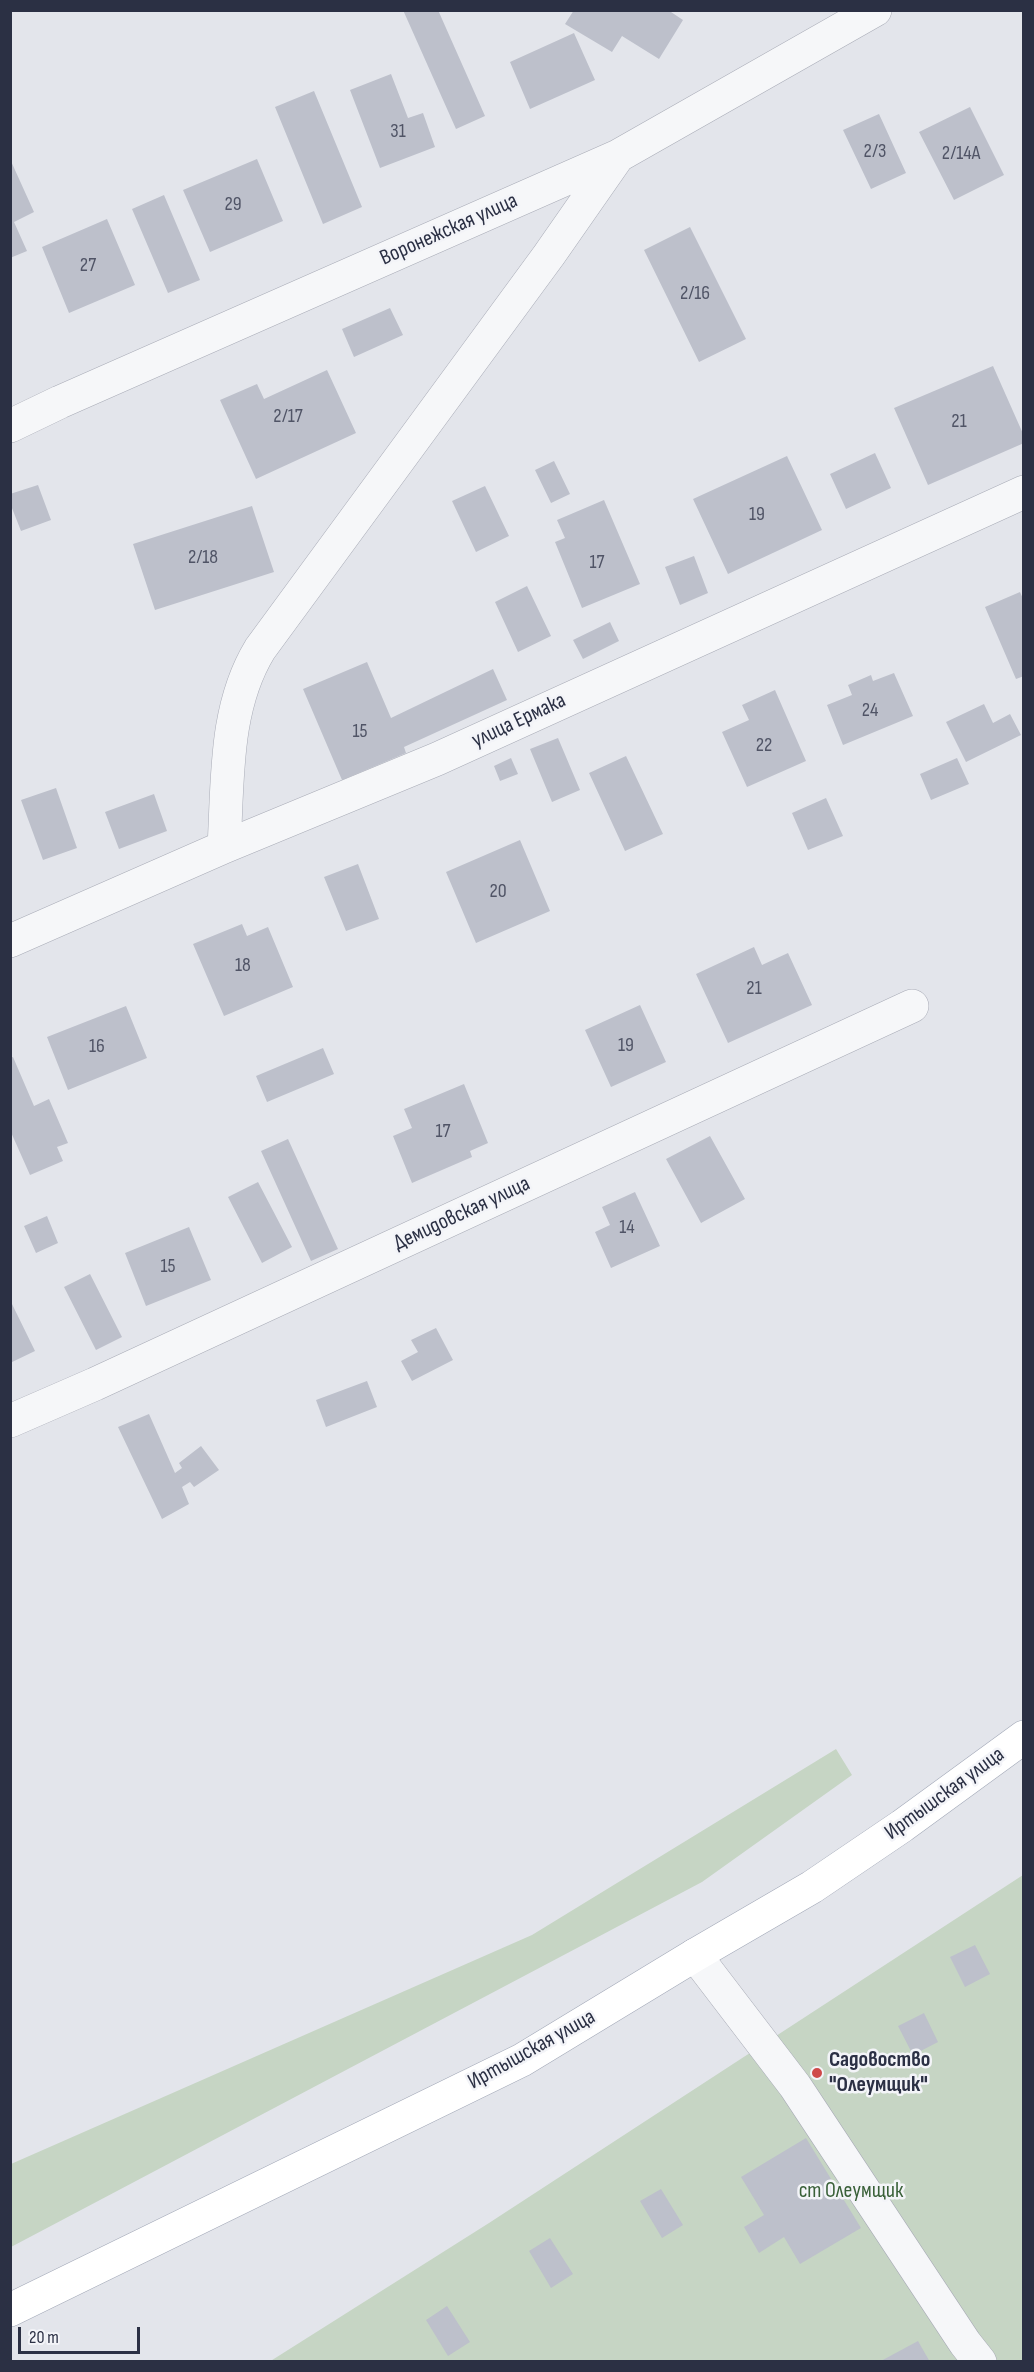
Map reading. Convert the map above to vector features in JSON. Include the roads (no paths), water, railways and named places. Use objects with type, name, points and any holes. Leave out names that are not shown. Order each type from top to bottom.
[{"type":"main road","name":"Иртышская улица","points":[[10,2310],[522,2060],[695,1954],[812,1887],[902,1826],[1023,1737]]},
{"type":"street","name":"Воронежская улица","points":[[10,426],[618,156],[875,10]]},
{"type":"street","points":[[224,847],[233,721],[248,669],[260,649],[549,255],[618,156]]},
{"type":"street","name":"улица Ермака","points":[[10,941],[224,847],[437,759],[1023,492]]},
{"type":"street","name":"Демидовская улица","points":[[10,1421],[95,1384],[912,1006]]},
{"type":"street","points":[[695,1954],[795,2086],[965,2343],[980,2361]]},
{"type":"place","name":"Садовоство \"Олеумщик\"","points":[[817,2073]]},
{"type":"park label","name":"ст Олеумщик","points":[[851,2191]]}]
